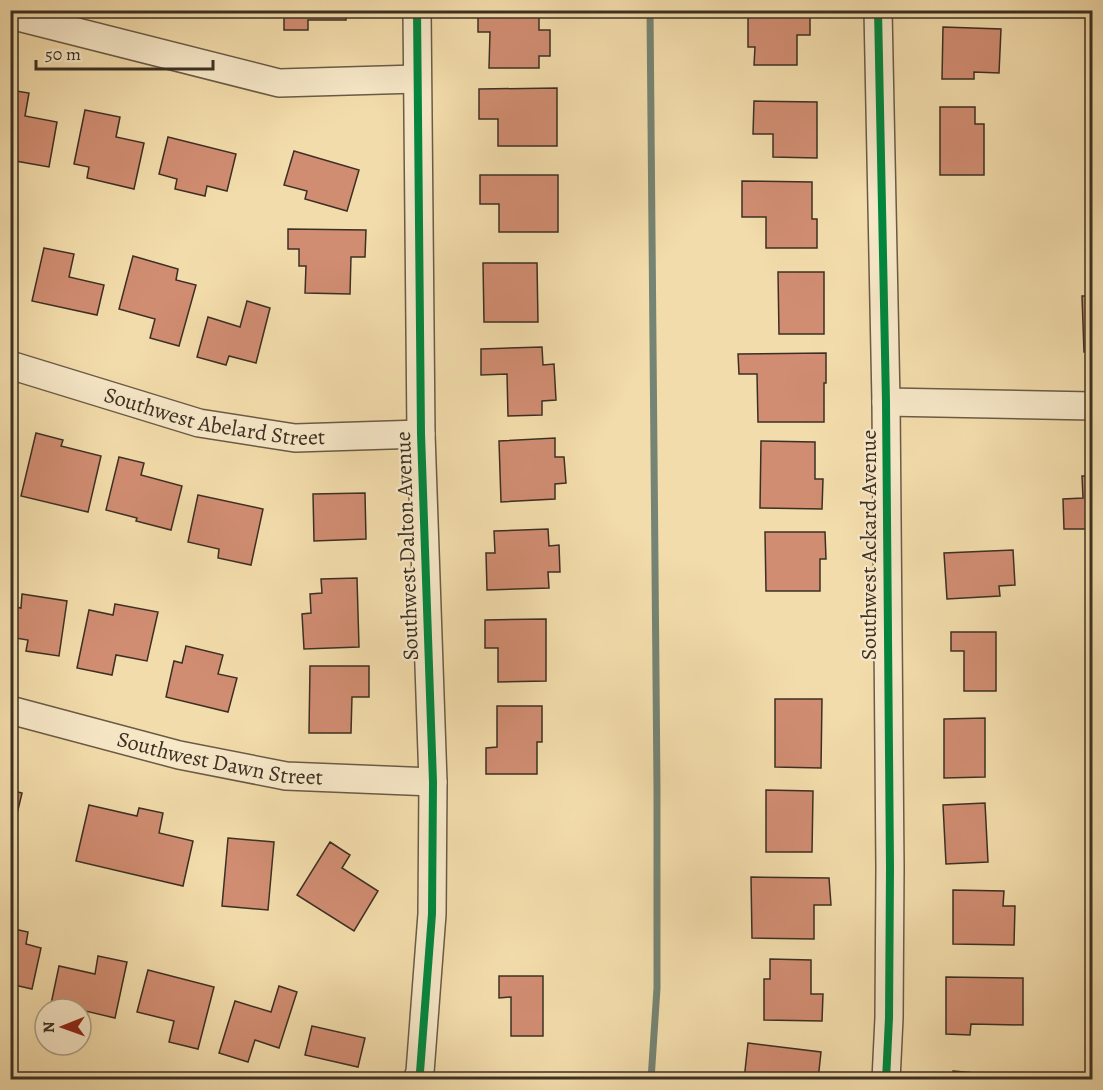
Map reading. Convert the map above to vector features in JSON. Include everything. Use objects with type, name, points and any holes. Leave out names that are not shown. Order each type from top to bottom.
[{"type":"street","name":"Southwest Dalton Avenue","points":[[417,10],[421,434],[433,783],[432,914],[420,1072],[417,1080]]},
{"type":"street","name":"Southwest Ackard Avenue","points":[[878,10],[886,402],[890,983],[885,1080]]},
{"type":"street","points":[[10,15],[279,83],[417,79]]},
{"type":"street","name":"Southwest Abelard Street","points":[[10,365],[199,423],[295,438],[421,434]]},
{"type":"street","points":[[886,402],[1092,406]]},
{"type":"street","name":"Southwest Dawn Street","points":[[10,710],[179,755],[286,776],[433,783]]},
{"type":"building","points":[[218,10],[251,10],[250,16]]},
{"type":"building","points":[[284,10],[346,10],[346,20],[308,20],[308,30],[284,30]]},
{"type":"building","points":[[478,10],[539,10],[539,30],[550,30],[550,56],[539,56],[539,68],[489,68],[490,32],[478,32]]},
{"type":"building","points":[[748,10],[810,10],[810,35],[797,35],[797,65],[754,65],[755,47],[748,47]]},
{"type":"building","points":[[1084,10],[1092,10],[1092,15],[1084,15]]},
{"type":"building","points":[[943,27],[1001,29],[999,73],[974,72],[974,79],[942,79]]},
{"type":"building","points":[[557,88],[557,146],[498,146],[498,119],[479,119],[479,89]]},
{"type":"building","points":[[10,90],[29,93],[25,116],[57,122],[49,167],[10,160]]},
{"type":"building","points":[[754,101],[817,102],[817,158],[773,157],[773,134],[753,134]]},
{"type":"building","points":[[940,107],[975,107],[975,124],[984,124],[984,175],[940,175]]},
{"type":"building","points":[[85,110],[120,117],[116,137],[144,143],[134,189],[87,178],[89,167],[74,164]]},
{"type":"building","points":[[168,137],[236,154],[227,191],[207,186],[205,196],[175,189],[177,179],[159,174]]},
{"type":"building","points":[[294,151],[359,170],[347,211],[305,199],[307,191],[284,185]]},
{"type":"building","points":[[480,175],[558,175],[558,232],[499,232],[499,204],[480,204]]},
{"type":"building","points":[[742,181],[812,182],[812,219],[817,219],[817,248],[766,248],[766,217],[742,217]]},
{"type":"building","points":[[288,229],[366,230],[365,257],[351,257],[350,294],[305,293],[306,266],[299,266],[299,249],[288,249]]},
{"type":"building","points":[[44,248],[74,254],[69,277],[104,285],[97,315],[32,301]]},
{"type":"building","points":[[133,256],[178,269],[176,280],[196,285],[179,346],[150,338],[155,319],[119,309]]},
{"type":"building","points":[[10,258],[17,259],[11,289],[10,289]]},
{"type":"building","points":[[483,263],[537,263],[538,322],[484,322]]},
{"type":"building","points":[[778,272],[824,272],[824,334],[779,334]]},
{"type":"building","points":[[1082,296],[1092,296],[1092,351],[1084,352]]},
{"type":"building","points":[[247,301],[270,308],[256,363],[229,356],[226,365],[197,357],[208,317],[240,327]]},
{"type":"building","points":[[542,347],[543,365],[554,364],[556,400],[542,401],[542,415],[508,416],[507,374],[481,375],[481,349]]},
{"type":"building","points":[[826,353],[824,422],[758,422],[757,374],[739,374],[738,354]]},
{"type":"building","points":[[10,426],[16,427],[10,446]]},
{"type":"building","points":[[36,433],[63,440],[61,446],[101,456],[88,512],[21,496]]},
{"type":"building","points":[[555,438],[555,457],[564,457],[566,483],[555,484],[555,499],[501,502],[499,441]]},
{"type":"building","points":[[761,441],[815,442],[815,479],[823,479],[822,509],[760,508]]},
{"type":"building","points":[[119,457],[144,463],[141,475],[182,486],[171,530],[106,510]]},
{"type":"building","points":[[1082,476],[1092,476],[1092,529],[1064,529],[1063,499],[1083,498]]},
{"type":"building","points":[[365,493],[366,539],[314,541],[313,494]]},
{"type":"building","points":[[198,495],[263,509],[251,565],[218,558],[219,549],[188,542]]},
{"type":"building","points":[[548,529],[549,546],[559,545],[560,572],[548,572],[549,588],[487,590],[486,553],[495,553],[494,531]]},
{"type":"building","points":[[765,532],[825,532],[826,559],[820,559],[820,591],[766,591]]},
{"type":"building","points":[[1013,550],[1015,585],[999,586],[1000,596],[947,599],[944,553]]},
{"type":"building","points":[[1088,551],[1092,551],[1092,598],[1089,598]]},
{"type":"building","points":[[357,578],[359,647],[304,649],[302,614],[311,613],[310,594],[322,593],[321,579]]},
{"type":"building","points":[[22,594],[67,601],[59,656],[26,651],[28,640],[10,637],[10,606],[21,608]]},
{"type":"building","points":[[115,604],[158,612],[147,661],[116,655],[112,675],[77,668],[89,610],[113,615]]},
{"type":"building","points":[[546,619],[546,681],[498,682],[498,648],[485,648],[485,620]]},
{"type":"building","points":[[951,632],[996,632],[996,691],[964,691],[964,651],[951,651]]},
{"type":"building","points":[[186,646],[223,655],[218,674],[237,678],[228,712],[166,697],[174,661],[182,663]]},
{"type":"building","points":[[310,666],[369,666],[369,697],[352,697],[351,733],[309,733]]},
{"type":"building","points":[[775,699],[822,699],[821,768],[775,767]]},
{"type":"building","points":[[497,706],[542,706],[542,742],[537,742],[537,774],[486,774],[486,748],[497,747]]},
{"type":"building","points":[[985,718],[985,777],[944,778],[944,719]]},
{"type":"building","points":[[10,790],[22,793],[12,835],[10,834]]},
{"type":"building","points":[[766,790],[813,791],[812,852],[766,852]]},
{"type":"building","points":[[985,803],[988,862],[946,864],[943,805]]},
{"type":"building","points":[[89,805],[137,816],[139,808],[163,813],[159,833],[193,841],[183,886],[76,861]]},
{"type":"building","points":[[228,838],[274,842],[268,910],[222,906]]},
{"type":"building","points":[[330,842],[350,855],[342,868],[378,891],[354,931],[297,895]]},
{"type":"building","points":[[751,877],[829,878],[831,905],[814,905],[814,939],[752,938]]},
{"type":"building","points":[[953,890],[1004,891],[1003,906],[1015,906],[1014,945],[953,944]]},
{"type":"building","points":[[10,928],[28,932],[26,944],[41,948],[32,989],[10,984]]},
{"type":"building","points":[[98,956],[127,962],[115,1018],[93,1013],[93,997],[52,997],[59,966],[95,974]]},
{"type":"building","points":[[770,959],[811,960],[811,994],[823,994],[822,1021],[764,1020],[764,979],[770,979]]},
{"type":"building","points":[[148,970],[214,987],[198,1049],[169,1042],[174,1021],[137,1012]]},
{"type":"building","points":[[499,976],[543,976],[543,1036],[511,1036],[511,997],[499,998]]},
{"type":"building","points":[[946,977],[1023,978],[1023,1025],[971,1024],[970,1035],[946,1034]]},
{"type":"building","points":[[279,986],[297,992],[279,1048],[255,1040],[248,1062],[219,1053],[235,1001],[271,1012]]},
{"type":"building","points":[[312,1026],[365,1038],[358,1067],[305,1055]]},
{"type":"building","points":[[748,1043],[821,1052],[818,1080],[744,1080]]},
{"type":"building","points":[[953,1071],[1020,1077],[1020,1080],[952,1080]]},
{"type":"waterway","points":[[650,10],[657,788],[657,988],[651,1080]]},
{"type":"cycle path","points":[[417,10],[421,434],[433,782],[432,914],[420,1072],[417,1080]]},
{"type":"cycle path","points":[[878,10],[886,402],[890,868],[889,1018],[886,1080]]}]
